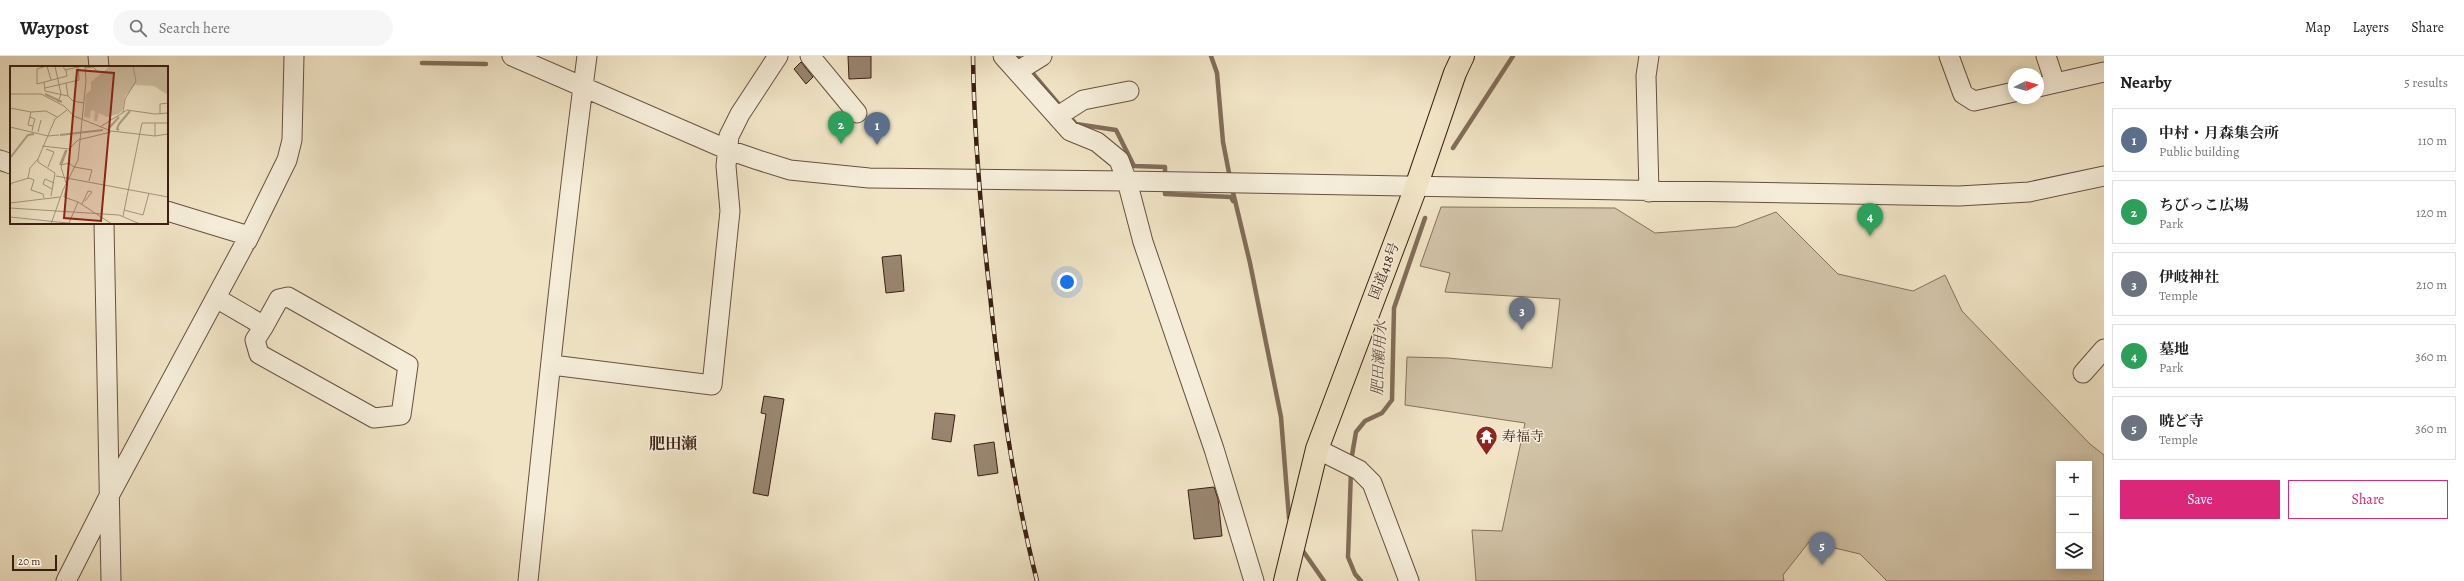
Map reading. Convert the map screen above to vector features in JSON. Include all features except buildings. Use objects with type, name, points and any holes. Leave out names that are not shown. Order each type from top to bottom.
[{"type":"highway","name":"国道418号","points":[[1285,581],[1317,449],[1416,187],[1455,73],[1463,56]]},
{"type":"street","points":[[98,56],[99,66]]},
{"type":"street","points":[[249,236],[247,241],[287,160],[292,140],[294,56]]},
{"type":"street","points":[[512,56],[726,149],[790,170],[834,176],[869,178],[1127,181],[1649,192],[1959,196],[2029,192],[2104,176]]},
{"type":"street","points":[[528,581],[552,365],[554,318],[587,56]]},
{"type":"street","points":[[552,365],[712,385],[730,211],[726,149],[729,136],[740,114],[778,56]]},
{"type":"street","points":[[810,56],[857,113]]},
{"type":"street","points":[[1003,56],[1070,131],[1097,142],[1119,160],[1127,181],[1143,242],[1214,449],[1254,581]]},
{"type":"street","points":[[1018,71],[1042,56]]},
{"type":"street","points":[[1649,56],[1646,76],[1649,192]]},
{"type":"street","points":[[1949,56],[1962,94],[1974,101],[2008,93]]},
{"type":"street","points":[[2046,56],[2047,85],[2104,72]]},
{"type":"street","points":[[1058,116],[1083,100],[1128,91]]},
{"type":"street","points":[[0,160],[10,164]]},
{"type":"street","points":[[168,210],[249,236]]},
{"type":"street","points":[[104,224],[111,581]]},
{"type":"street","points":[[66,581],[109,496],[249,236]]},
{"type":"street","points":[[288,297],[408,365],[401,415],[374,418],[259,354],[255,340],[264,326],[278,299],[288,297]]},
{"type":"street","points":[[216,298],[264,326]]},
{"type":"street","points":[[2083,374],[2104,349]]},
{"type":"street","points":[[1317,449],[1359,470],[1372,483],[1409,581]]},
{"type":"shaded area","points":[[1441,207],[1615,208],[1655,233],[1736,227],[1776,212],[1838,274],[1913,291],[1945,275],[1962,311],[2090,444],[2104,455],[2104,581],[1887,581],[1860,554],[1809,542],[1783,575],[1784,581],[1476,581],[1472,530],[1502,531],[1525,423],[1405,405],[1407,357],[1448,358],[1552,368],[1560,299],[1445,292],[1450,273],[1420,266]]},
{"type":"waterway","name":"肥田瀬用水","points":[[1017,56],[1023,62]]},
{"type":"waterway","name":"肥田瀬用水","points":[[1211,56],[1217,73],[1223,142],[1230,178]]},
{"type":"waterway","name":"肥田瀬用水","points":[[1453,148],[1513,56]]},
{"type":"waterway","name":"肥田瀬用水","points":[[422,63],[486,64]]},
{"type":"waterway","name":"肥田瀬用水","points":[[1029,69],[1062,108]]},
{"type":"waterway","name":"肥田瀬用水","points":[[1068,115],[1076,124],[1116,130],[1134,166],[1165,167],[1165,177]]},
{"type":"waterway","name":"肥田瀬用水","points":[[1165,187],[1165,194],[1231,197],[1233,201]]},
{"type":"waterway","name":"肥田瀬用水","points":[[1232,188],[1250,263],[1281,417],[1289,518]]},
{"type":"waterway","name":"肥田瀬用水","points":[[1351,461],[1356,432],[1365,421],[1382,413],[1392,400],[1394,308],[1425,218]]},
{"type":"waterway","name":"肥田瀬用水","points":[[1351,470],[1348,557],[1355,574],[1361,581]]},
{"type":"waterway","name":"肥田瀬用水","points":[[1303,551],[1324,581]]},
{"type":"railway","points":[[973,56],[978,176],[998,367],[1014,475],[1028,546],[1037,581]]},
{"type":"place","name":"ちびっこ広場","points":[[841,144]]},
{"type":"place","name":"中村・月森集会所","points":[[877,145]]},
{"type":"place","name":"墓地","points":[[1870,236]]},
{"type":"place","name":"伊岐神社","points":[[1522,330]]},
{"type":"place","name":"寿福寺","points":[[1486,456]]},
{"type":"place","name":"暁ど寺","points":[[1822,565]]},
{"type":"district","name":"肥田瀬","points":[[673,444]]}]
